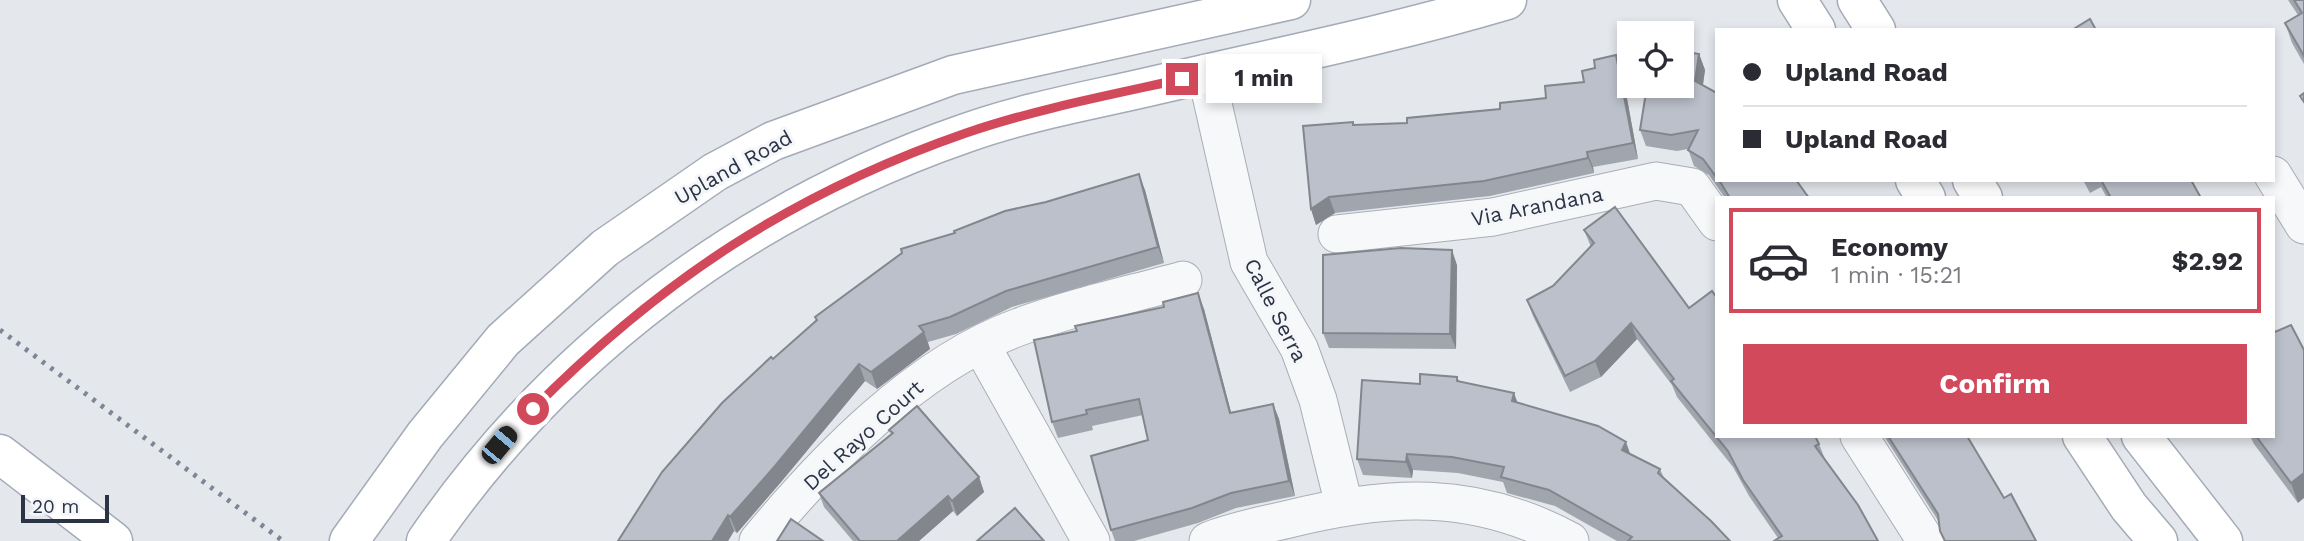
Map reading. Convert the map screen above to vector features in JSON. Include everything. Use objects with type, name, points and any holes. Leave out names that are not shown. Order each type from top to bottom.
[{"type":"main road","name":"Upland Road","points":[[349,541],[425,435],[503,340],[605,248],[715,172],[773,141],[953,75],[1291,0]]},
{"type":"main road","points":[[426,541],[517,424],[579,362],[643,306],[753,231],[801,204],[893,160],[968,132],[1038,112],[1412,28],[1507,0]]},
{"type":"main road","points":[[1797,0],[1815,28]]},
{"type":"main road","points":[[1857,0],[1875,28]]},
{"type":"main road","points":[[2083,438],[2129,507],[2158,541]]},
{"type":"main road","points":[[2143,438],[2223,541]]},
{"type":"main road","points":[[0,454],[113,541]]},
{"type":"street","name":"Calle Serra","points":[[1206,74],[1249,261],[1299,348],[1318,400],[1344,505]]},
{"type":"street","points":[[2275,178],[2304,225]]},
{"type":"street","name":"Via Arandana","points":[[1337,234],[1493,217],[1656,181],[1692,187],[1715,219]]},
{"type":"street","name":"Del Rayo Court","points":[[758,541],[805,484],[893,404],[942,367],[1018,327],[1183,280]]},
{"type":"street","points":[[981,345],[1091,541]]},
{"type":"street","points":[[1860,438],[1926,541]]},
{"type":"street","points":[[1208,541],[1344,505],[1422,500],[1480,505],[1543,526],[1570,541]]},
{"type":"building","points":[[2294,0],[2304,0],[2304,56],[2285,23],[2302,13]]},
{"type":"building","points":[[2090,19],[2095,28],[2075,28]]},
{"type":"building","points":[[1694,53],[1699,54],[1695,81],[1715,92],[1715,175],[1703,159],[1688,150],[1698,130],[1671,135],[1640,130],[1645,98],[1694,98]]},
{"type":"building","points":[[1616,55],[1617,98],[1624,98],[1633,143],[1587,152],[1588,158],[1484,181],[1329,197],[1311,209],[1303,126],[1353,122],[1353,125],[1407,123],[1407,118],[1500,109],[1500,103],[1546,98],[1545,86],[1584,82],[1582,71],[1595,68],[1594,60]]},
{"type":"building","points":[[1139,174],[1158,247],[1006,291],[950,317],[919,326],[924,332],[871,372],[859,364],[775,466],[730,517],[728,515],[712,541],[618,541],[662,472],[722,403],[771,357],[773,359],[817,320],[815,317],[902,253],[901,249],[955,233],[954,231],[1005,211],[1046,202]]},
{"type":"building","points":[[1720,182],[1797,182],[1808,196],[1729,196]]},
{"type":"building","points":[[2102,182],[2192,182],[2200,196],[2110,196]]},
{"type":"building","points":[[1615,207],[1689,308],[1712,291],[1715,295],[1715,435],[1671,381],[1674,379],[1631,323],[1595,361],[1565,376],[1527,300],[1553,286],[1594,243],[1584,230]]},
{"type":"building","points":[[1401,248],[1452,250],[1450,334],[1323,333],[1323,255]]},
{"type":"building","points":[[1198,293],[1230,413],[1273,404],[1289,481],[1231,493],[1192,508],[1111,530],[1091,456],[1148,440],[1139,399],[1086,410],[1087,414],[1052,422],[1034,340],[1077,331],[1075,326],[1164,307],[1163,302]]},
{"type":"building","points":[[2291,325],[2304,350],[2304,473],[2291,483],[2257,438],[2275,438],[2275,332]]},
{"type":"building","points":[[1420,374],[1457,377],[1457,381],[1514,393],[1512,401],[1598,426],[1626,442],[1622,450],[1660,469],[1658,473],[1730,541],[1628,541],[1632,537],[1549,490],[1501,477],[1504,467],[1452,457],[1407,454],[1406,462],[1357,459],[1362,380],[1420,384]]},
{"type":"building","points":[[917,406],[979,477],[952,501],[948,496],[897,541],[860,541],[819,493],[893,433],[889,430]]},
{"type":"building","points":[[1717,438],[1816,438],[1819,444],[1815,446],[1858,505],[1878,541],[1774,541],[1782,536],[1743,480],[1728,451]]},
{"type":"building","points":[[1889,438],[1968,438],[2004,498],[2011,494],[2036,541],[1945,541],[1940,531],[1938,514]]},
{"type":"building","points":[[1015,508],[1044,541],[977,541]]},
{"type":"building","points":[[791,519],[823,541],[777,541]]},
{"type":"railway","points":[[0,330],[283,541]]},
{"type":"route","points":[[533,409],[579,362],[643,306],[718,252],[801,204],[893,160],[968,132],[1038,112],[1182,79]]}]
